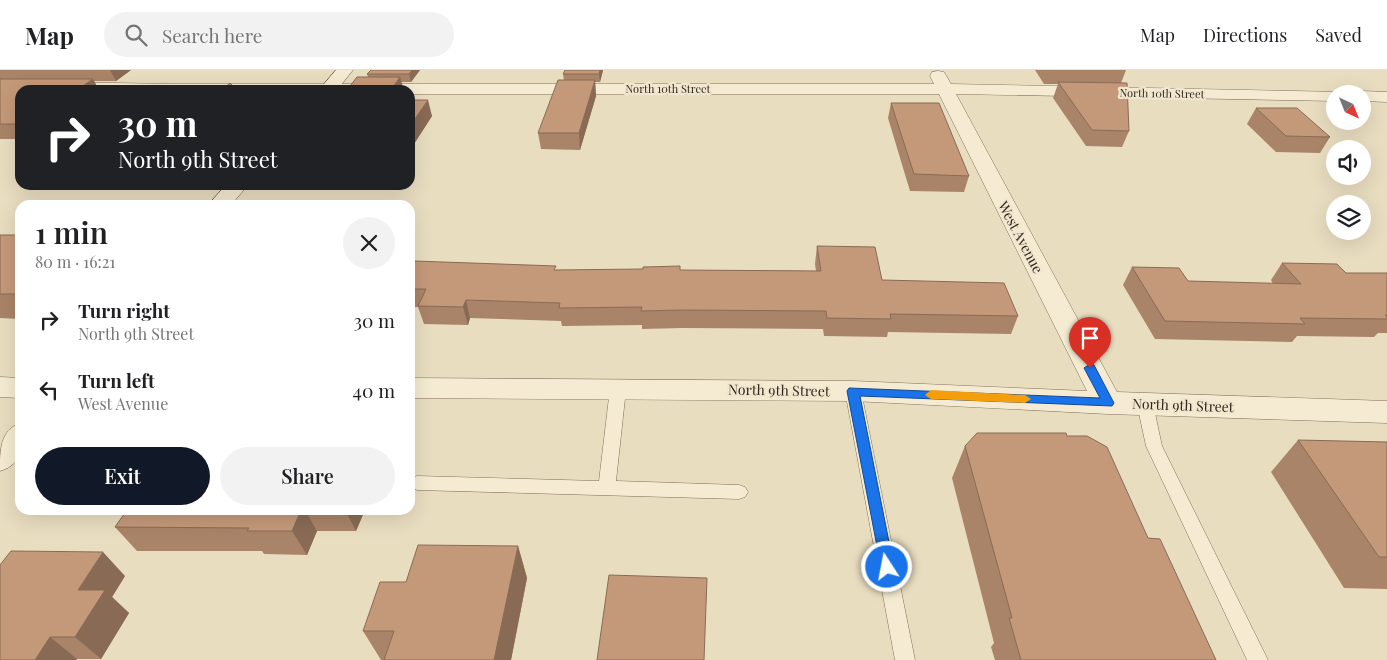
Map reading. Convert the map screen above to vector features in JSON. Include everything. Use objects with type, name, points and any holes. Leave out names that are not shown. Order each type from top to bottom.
[{"type":"street","points":[[332,85],[345,70]]},
{"type":"street","name":"North 10th Street","points":[[415,88],[939,79],[1326,96]]},
{"type":"street","name":"West Avenue","points":[[939,79],[1108,403]]},
{"type":"street","name":"North 10th Street","points":[[0,86],[15,86]]},
{"type":"street","points":[[1371,96],[1387,97]]},
{"type":"street","points":[[224,200],[233,190]]},
{"type":"street","points":[[0,388],[15,388]]},
{"type":"street","name":"North 9th Street","points":[[415,388],[853,391],[1108,403],[1387,412]]},
{"type":"street","points":[[0,459],[15,440]]},
{"type":"lane","points":[[607,488],[618,389]]},
{"type":"lane","points":[[853,391],[905,660]]},
{"type":"lane","points":[[1144,404],[1154,446],[1258,660]]},
{"type":"lane","points":[[417,483],[739,492]]},
{"type":"building","points":[[371,70],[412,70],[409,74],[367,74]]},
{"type":"building","points":[[565,70],[600,70],[599,74],[563,74]]},
{"type":"building","points":[[357,77],[400,77],[394,85],[351,85]]},
{"type":"building","points":[[0,79],[93,79],[84,85],[15,85],[15,124],[0,124]]},
{"type":"building","points":[[558,80],[595,80],[579,133],[538,133]]},
{"type":"building","points":[[1058,82],[1127,83],[1129,131],[1092,130]]},
{"type":"building","points":[[415,100],[428,100],[415,119]]},
{"type":"building","points":[[891,103],[939,103],[969,176],[914,174]]},
{"type":"building","points":[[1256,108],[1297,108],[1330,137],[1286,136]]},
{"type":"building","points":[[0,235],[15,235],[15,294],[0,294]]},
{"type":"building","points":[[817,246],[875,247],[882,280],[1004,283],[1018,316],[890,314],[891,319],[827,318],[826,311],[641,311],[642,307],[559,308],[560,303],[466,300],[463,307],[418,306],[426,289],[415,289],[415,261],[556,266],[554,270],[643,269],[643,267],[680,266],[680,270],[821,271]]},
{"type":"building","points":[[1282,263],[1337,264],[1346,273],[1387,273],[1387,315],[1385,315],[1387,319],[1300,318],[1305,324],[1165,321],[1132,267],[1179,268],[1188,281],[1301,284]]},
{"type":"building","points":[[977,433],[1066,433],[1067,436],[1087,436],[1107,447],[1148,538],[1160,539],[1216,660],[1021,660],[1009,618],[1012,618],[965,446]]},
{"type":"building","points":[[1298,440],[1387,442],[1387,557],[1379,557]]},
{"type":"building","points":[[123,515],[299,515],[292,531],[247,531],[249,528],[115,527]]},
{"type":"building","points":[[418,545],[518,546],[494,660],[384,660],[394,631],[363,631],[380,582],[406,582]]},
{"type":"building","points":[[11,551],[103,552],[78,590],[105,590],[75,637],[50,637],[35,660],[0,660],[0,565]]},
{"type":"building","points":[[609,575],[707,578],[704,660],[597,660]]},
{"type":"slow traffic","points":[[931,395],[1025,399]]},
{"type":"route","points":[[887,567],[853,391],[1108,403],[1090,368]]}]
